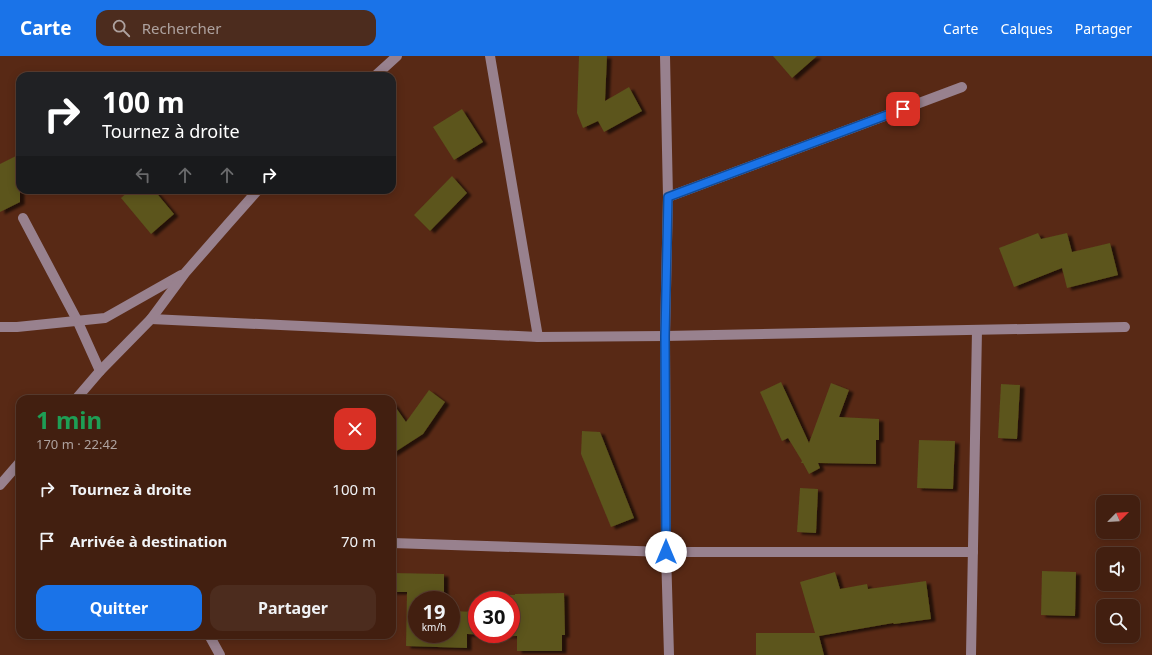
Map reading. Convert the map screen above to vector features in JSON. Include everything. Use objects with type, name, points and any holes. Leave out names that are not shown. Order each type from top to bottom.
[{"type":"street","points":[[379,72],[397,56]]},
{"type":"street","points":[[490,56],[538,337]]},
{"type":"street","points":[[664,56],[668,197],[665,336],[666,552],[669,655]]},
{"type":"street","points":[[668,197],[962,87]]},
{"type":"street","points":[[79,395],[100,371],[151,319],[185,273],[254,194]]},
{"type":"street","points":[[23,218],[77,320],[100,371]]},
{"type":"street","points":[[0,327],[18,327],[105,318],[185,273]]},
{"type":"street","points":[[151,319],[538,337],[1125,327]]},
{"type":"street","points":[[971,655],[978,330]]},
{"type":"street","points":[[0,485],[16,467]]},
{"type":"street","points":[[396,543],[666,552],[973,552]]},
{"type":"street","points":[[211,639],[219,655]]},
{"type":"building","points":[[579,56],[607,56],[605,101],[629,87],[642,111],[604,132],[598,121],[583,128],[577,113]]},
{"type":"building","points":[[773,56],[817,56],[792,78]]},
{"type":"building","points":[[462,109],[483,142],[454,160],[433,127]]},
{"type":"building","points":[[16,156],[16,194],[20,194],[20,202],[0,212],[0,164]]},
{"type":"building","points":[[452,176],[467,193],[430,231],[414,215]]},
{"type":"building","points":[[126,194],[157,194],[174,214],[151,234],[121,198]]},
{"type":"building","points":[[1038,233],[1041,239],[1067,233],[1072,252],[1110,243],[1118,275],[1067,288],[1062,268],[1014,287],[999,248]]},
{"type":"building","points":[[781,382],[809,443],[831,383],[849,390],[839,417],[879,419],[879,440],[876,440],[876,464],[818,463],[820,468],[809,474],[803,463],[801,463],[802,461],[788,438],[782,441],[760,392]]},
{"type":"building","points":[[1001,384],[1020,385],[1017,439],[998,438]]},
{"type":"building","points":[[429,390],[445,402],[423,434],[396,451],[396,408],[406,422]]},
{"type":"building","points":[[582,431],[600,432],[634,518],[611,527],[581,454]]},
{"type":"building","points":[[919,440],[955,441],[953,489],[917,488]]},
{"type":"building","points":[[800,488],[818,489],[816,533],[797,532]]},
{"type":"building","points":[[1042,571],[1076,572],[1075,616],[1041,615]]},
{"type":"building","points":[[835,572],[840,589],[867,584],[868,589],[926,581],[931,619],[893,623],[819,636],[824,655],[756,655],[756,633],[815,633],[800,582]]},
{"type":"building","points":[[396,573],[444,574],[444,591],[408,591],[408,643],[460,643],[460,611],[468,612],[467,648],[406,646],[407,592],[396,592]]},
{"type":"building","points":[[564,593],[565,635],[562,635],[562,651],[517,651],[517,643],[520,643],[520,594]]},
{"type":"route","points":[[666,552],[665,336],[668,197],[903,109]]}]
